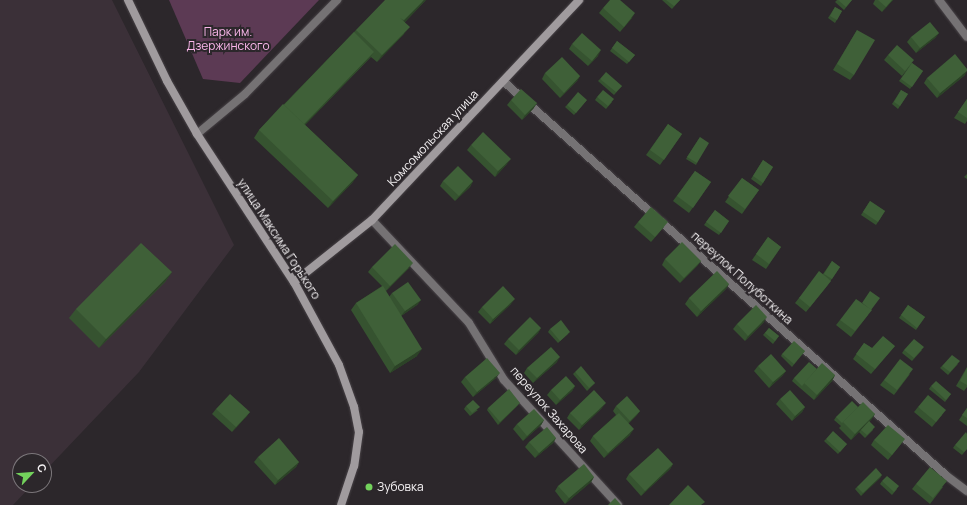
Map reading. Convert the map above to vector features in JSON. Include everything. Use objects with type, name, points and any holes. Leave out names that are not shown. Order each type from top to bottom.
[{"type":"main road","name":"улица Максима Горького","points":[[128,0],[167,81],[197,134],[294,282],[339,365],[357,418],[357,451],[341,505]]},
{"type":"main road","name":"Комсомольская улица","points":[[294,282],[372,220],[579,0]]},
{"type":"street","points":[[197,134],[245,94],[337,0]]},
{"type":"street","points":[[939,0],[967,37]]},
{"type":"street","name":"переулок Полуботкина","points":[[503,82],[967,491]]},
{"type":"street","name":"переулок Захарова","points":[[372,220],[469,323],[504,380],[618,505]]},
{"type":"shaded area","points":[[0,0],[112,0],[234,245],[139,372],[52,464],[52,453],[12,453],[12,493],[24,493],[13,505],[0,505]]},
{"type":"green space","name":"Парк им. Дзержинского","points":[[169,0],[319,0],[240,83],[203,79]]},
{"type":"building","points":[[385,0],[424,0],[404,20],[400,18],[410,27],[382,55],[356,30]]},
{"type":"building","points":[[610,0],[620,0],[635,13],[624,27],[603,8]]},
{"type":"building","points":[[666,0],[680,0],[674,6]]},
{"type":"building","points":[[838,0],[852,0],[846,7]]},
{"type":"building","points":[[878,0],[892,0],[886,7]]},
{"type":"building","points":[[835,7],[842,11],[837,20],[830,16]]},
{"type":"building","points":[[930,22],[939,33],[920,48],[911,37]]},
{"type":"building","points":[[857,30],[875,40],[854,75],[837,64]]},
{"type":"building","points":[[354,32],[374,52],[304,124],[284,105]]},
{"type":"building","points":[[582,33],[601,50],[592,61],[572,44]]},
{"type":"building","points":[[617,41],[635,55],[629,62],[612,48]]},
{"type":"building","points":[[897,45],[914,60],[905,71],[888,55]]},
{"type":"building","points":[[955,54],[967,71],[940,93],[927,78]]},
{"type":"building","points":[[562,57],[580,76],[564,93],[545,73]]},
{"type":"building","points":[[912,63],[923,71],[912,87],[901,79]]},
{"type":"building","points":[[606,72],[622,86],[616,92],[600,79]]},
{"type":"building","points":[[521,89],[537,103],[525,115],[511,100]]},
{"type":"building","points":[[603,90],[614,99],[608,106],[597,97]]},
{"type":"building","points":[[901,90],[908,94],[900,106],[894,102]]},
{"type":"building","points":[[578,92],[587,100],[576,113],[567,105]]},
{"type":"building","points":[[967,99],[967,118],[958,112]]},
{"type":"building","points":[[283,104],[358,175],[333,201],[259,130]]},
{"type":"building","points":[[668,124],[682,134],[664,160],[650,150]]},
{"type":"building","points":[[483,132],[511,159],[498,171],[471,145]]},
{"type":"building","points":[[700,137],[709,143],[697,163],[687,157]]},
{"type":"building","points":[[763,160],[773,167],[763,183],[753,176]]},
{"type":"building","points":[[458,166],[473,181],[459,196],[443,181]]},
{"type":"building","points":[[695,171],[711,182],[693,208],[677,196]]},
{"type":"building","points":[[742,178],[759,190],[745,209],[728,196]]},
{"type":"building","points":[[870,201],[885,211],[878,222],[863,212]]},
{"type":"building","points":[[651,207],[668,222],[655,237],[638,222]]},
{"type":"building","points":[[715,210],[729,221],[721,233],[706,222]]},
{"type":"building","points":[[768,237],[781,247],[769,264],[756,254]]},
{"type":"building","points":[[682,242],[701,261],[684,278],[665,259]]},
{"type":"building","points":[[141,243],[172,272],[106,339],[76,309]]},
{"type":"building","points":[[395,244],[413,263],[390,286],[372,267]]},
{"type":"building","points":[[832,261],[840,267],[832,279],[824,274]]},
{"type":"building","points":[[717,271],[729,284],[701,311],[689,298]]},
{"type":"building","points":[[819,271],[831,281],[810,307],[799,298]]},
{"type":"building","points":[[408,282],[421,300],[405,311],[392,293]]},
{"type":"building","points":[[383,286],[422,349],[395,366],[356,303]]},
{"type":"building","points":[[503,286],[515,299],[493,319],[482,307]]},
{"type":"building","points":[[870,291],[880,298],[871,310],[862,303]]},
{"type":"building","points":[[856,299],[872,310],[855,331],[840,320]]},
{"type":"building","points":[[756,305],[767,317],[748,336],[737,324]]},
{"type":"building","points":[[908,305],[925,317],[917,328],[901,315]]},
{"type":"building","points":[[530,317],[541,328],[519,350],[508,339]]},
{"type":"building","points":[[561,320],[570,332],[560,341],[550,329]]},
{"type":"building","points":[[769,328],[779,336],[775,341],[765,333]]},
{"type":"building","points":[[883,336],[895,346],[875,369],[856,354],[864,343],[872,348]]},
{"type":"building","points":[[914,339],[924,347],[914,358],[904,350]]},
{"type":"building","points":[[794,341],[805,351],[794,364],[782,354]]},
{"type":"building","points":[[551,347],[560,357],[537,378],[527,368]]},
{"type":"building","points":[[771,354],[786,371],[773,382],[758,366]]},
{"type":"building","points":[[952,355],[960,361],[950,372],[942,366]]},
{"type":"building","points":[[487,358],[500,373],[477,392],[465,377]]},
{"type":"building","points":[[900,359],[913,369],[897,390],[884,380]]},
{"type":"building","points":[[809,362],[817,369],[802,386],[794,378]]},
{"type":"building","points":[[822,363],[835,375],[817,395],[804,383]]},
{"type":"building","points":[[581,366],[595,383],[589,388],[575,372]]},
{"type":"building","points":[[967,368],[967,385],[960,381]]},
{"type":"building","points":[[566,376],[575,386],[560,400],[551,390]]},
{"type":"building","points":[[936,381],[951,394],[946,400],[931,386]]},
{"type":"building","points":[[509,389],[520,403],[500,422],[488,408]]},
{"type":"building","points":[[594,390],[606,403],[582,425],[570,413]]},
{"type":"building","points":[[790,390],[805,407],[795,416],[780,399]]},
{"type":"building","points":[[230,394],[250,412],[236,427],[216,409]]},
{"type":"building","points":[[928,395],[946,410],[936,422],[918,407]]},
{"type":"building","points":[[627,396],[640,411],[630,421],[616,406]]},
{"type":"building","points":[[473,400],[480,407],[472,413],[466,406]]},
{"type":"building","points":[[852,401],[858,407],[842,423],[836,417]]},
{"type":"building","points":[[863,402],[875,414],[855,434],[843,422]]},
{"type":"building","points":[[967,408],[967,418],[962,415]]},
{"type":"building","points":[[534,409],[544,420],[527,436],[517,424]]},
{"type":"building","points":[[619,413],[634,429],[608,453],[593,436]]},
{"type":"building","points":[[869,421],[875,427],[867,435],[861,430]]},
{"type":"building","points":[[888,425],[905,439],[892,455],[874,440]]},
{"type":"building","points":[[547,427],[556,438],[539,453],[529,442]]},
{"type":"building","points":[[833,431],[847,444],[840,452],[826,439]]},
{"type":"building","points":[[966,432],[967,449],[964,452],[955,445]]},
{"type":"building","points":[[279,438],[299,462],[278,480],[258,457]]},
{"type":"building","points":[[658,448],[673,464],[645,491],[629,474]]},
{"type":"building","points":[[584,464],[594,477],[569,498],[558,486]]},
{"type":"building","points":[[930,467],[947,481],[933,498],[916,484]]},
{"type":"building","points":[[876,468],[882,475],[863,493],[857,487]]},
{"type":"building","points":[[887,476],[899,486],[894,492],[882,481]]},
{"type":"building","points":[[688,485],[705,502],[701,505],[669,505]]},
{"type":"building","points":[[615,498],[621,505],[608,505]]},
{"type":"place","name":"Зубовка","points":[[369,487]]}]
